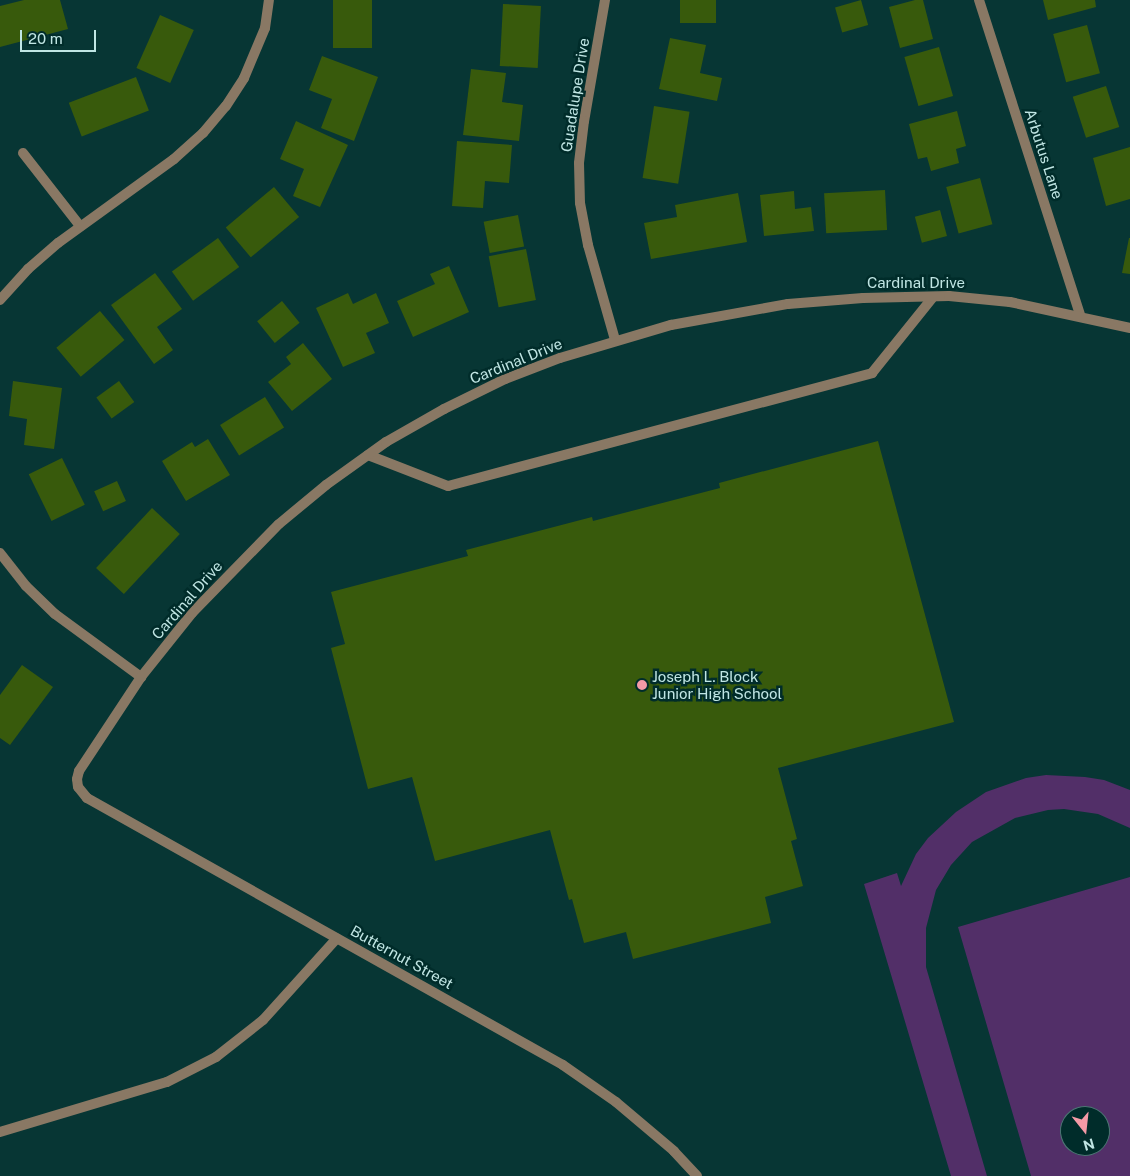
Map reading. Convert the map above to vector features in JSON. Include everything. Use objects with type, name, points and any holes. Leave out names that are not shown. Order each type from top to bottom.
[{"type":"street","points":[[0,300],[28,269],[80,226],[174,160],[203,133],[226,106],[257,53],[265,28],[269,0]]},
{"type":"street","name":"Guadalupe Drive","points":[[605,0],[584,121],[579,163],[580,203],[588,245],[615,340]]},
{"type":"street","name":"Arbutus Lane","points":[[979,0],[1081,317]]},
{"type":"street","points":[[23,153],[80,226]]},
{"type":"street","name":"Cardinal Drive","points":[[78,787],[76,779],[79,771],[141,677],[192,613],[279,524],[326,485],[386,442],[444,409],[505,379],[615,340],[671,325],[788,304],[863,298],[950,296],[1010,302],[1130,328]]},
{"type":"street","points":[[368,455],[448,486],[872,373],[933,297]]},
{"type":"street","points":[[0,553],[26,586],[55,614],[141,677]]},
{"type":"street","name":"Butternut Street","points":[[78,787],[87,798],[563,1065],[616,1102],[674,1151],[697,1176]]},
{"type":"street","points":[[0,1132],[167,1082],[216,1057],[263,1020],[337,938]]},
{"type":"shaded area","points":[[1046,775],[1104,780],[1130,790],[1130,828],[1098,814],[1064,809],[1048,810],[1015,818],[972,842],[951,865],[936,890],[926,928],[926,967],[987,1176],[951,1176],[864,884],[897,873],[901,886],[916,854],[928,838],[956,812],[986,792],[1026,778]]},
{"type":"shaded area","points":[[1130,877],[1130,1176],[1031,1176],[958,927]]},
{"type":"building","points":[[24,0],[60,0],[68,29],[0,47],[0,6]]},
{"type":"building","points":[[333,0],[372,0],[372,48],[333,48]]},
{"type":"building","points":[[680,0],[716,0],[716,23],[680,23]]},
{"type":"building","points":[[861,0],[868,25],[842,32],[835,7]]},
{"type":"building","points":[[915,0],[923,0],[933,39],[900,48],[889,7]]},
{"type":"building","points":[[1043,0],[1095,0],[1096,7],[1048,20]]},
{"type":"building","points":[[503,4],[541,6],[538,68],[500,66]]},
{"type":"building","points":[[160,15],[194,30],[170,83],[136,68]]},
{"type":"building","points":[[1087,25],[1100,73],[1066,82],[1053,34]]},
{"type":"building","points":[[670,38],[706,45],[700,73],[722,78],[717,101],[659,89]]},
{"type":"building","points":[[939,47],[953,96],[918,106],[904,57]]},
{"type":"building","points":[[322,56],[378,77],[354,141],[321,128],[332,99],[309,90]]},
{"type":"building","points":[[471,69],[506,73],[502,102],[523,105],[519,141],[463,135]]},
{"type":"building","points":[[136,77],[149,111],[82,136],[69,103]]},
{"type":"building","points":[[1106,86],[1119,127],[1086,138],[1073,97]]},
{"type":"building","points":[[654,106],[690,112],[678,184],[643,178]]},
{"type":"building","points":[[957,111],[966,146],[956,149],[959,163],[931,171],[927,157],[918,159],[909,124]]},
{"type":"building","points":[[296,121],[348,145],[320,207],[293,196],[304,169],[280,159]]},
{"type":"building","points":[[457,141],[512,145],[509,183],[485,181],[483,208],[452,206]]},
{"type":"building","points":[[1130,147],[1130,199],[1106,206],[1093,158]]},
{"type":"building","points":[[980,178],[992,224],[959,233],[946,187]]},
{"type":"building","points":[[274,187],[299,217],[251,257],[226,227]]},
{"type":"building","points":[[885,190],[887,230],[826,233],[824,193]]},
{"type":"building","points":[[794,191],[795,209],[811,207],[814,231],[764,236],[760,195]]},
{"type":"building","points":[[738,193],[747,242],[651,259],[644,223],[677,217],[675,205]]},
{"type":"building","points":[[940,210],[947,236],[922,243],[915,217]]},
{"type":"building","points":[[518,215],[524,246],[490,253],[484,222]]},
{"type":"building","points":[[218,238],[239,267],[193,301],[172,272]]},
{"type":"building","points":[[1130,238],[1130,274],[1122,273]]},
{"type":"building","points":[[526,249],[536,300],[499,307],[489,256]]},
{"type":"building","points":[[449,266],[469,312],[413,337],[397,301],[435,284],[430,274]]},
{"type":"building","points":[[155,273],[182,309],[157,327],[173,350],[154,364],[111,305]]},
{"type":"building","points":[[348,293],[353,304],[376,293],[389,323],[366,333],[375,353],[343,367],[316,308]]},
{"type":"building","points":[[282,301],[300,323],[275,343],[257,321]]},
{"type":"building","points":[[100,311],[124,340],[81,377],[56,348]]},
{"type":"building","points":[[303,343],[332,379],[292,411],[268,382],[291,364],[286,357]]},
{"type":"building","points":[[13,381],[62,388],[54,449],[24,445],[27,419],[9,416]]},
{"type":"building","points":[[119,381],[134,402],[112,418],[96,397]]},
{"type":"building","points":[[265,397],[284,428],[239,456],[220,425]]},
{"type":"building","points":[[208,439],[230,475],[186,501],[162,461],[192,442],[195,447]]},
{"type":"building","name":"Joseph L. Block Junior High School","points":[[878,441],[954,722],[778,768],[797,839],[791,841],[803,886],[765,897],[771,923],[633,959],[626,932],[584,943],[572,899],[569,900],[550,830],[435,861],[412,777],[368,789],[331,648],[345,644],[331,592],[468,556],[466,550],[592,517],[593,521],[720,488],[719,483]]},
{"type":"building","points":[[62,458],[85,505],[52,521],[29,474]]},
{"type":"building","points":[[117,481],[126,501],[103,511],[94,491]]},
{"type":"building","points":[[152,508],[180,534],[124,594],[96,568]]},
{"type":"building","points":[[22,665],[53,687],[10,745],[0,738],[0,695]]},
{"type":"place","name":"Joseph L. Block Junior High School","points":[[642,685]]}]
